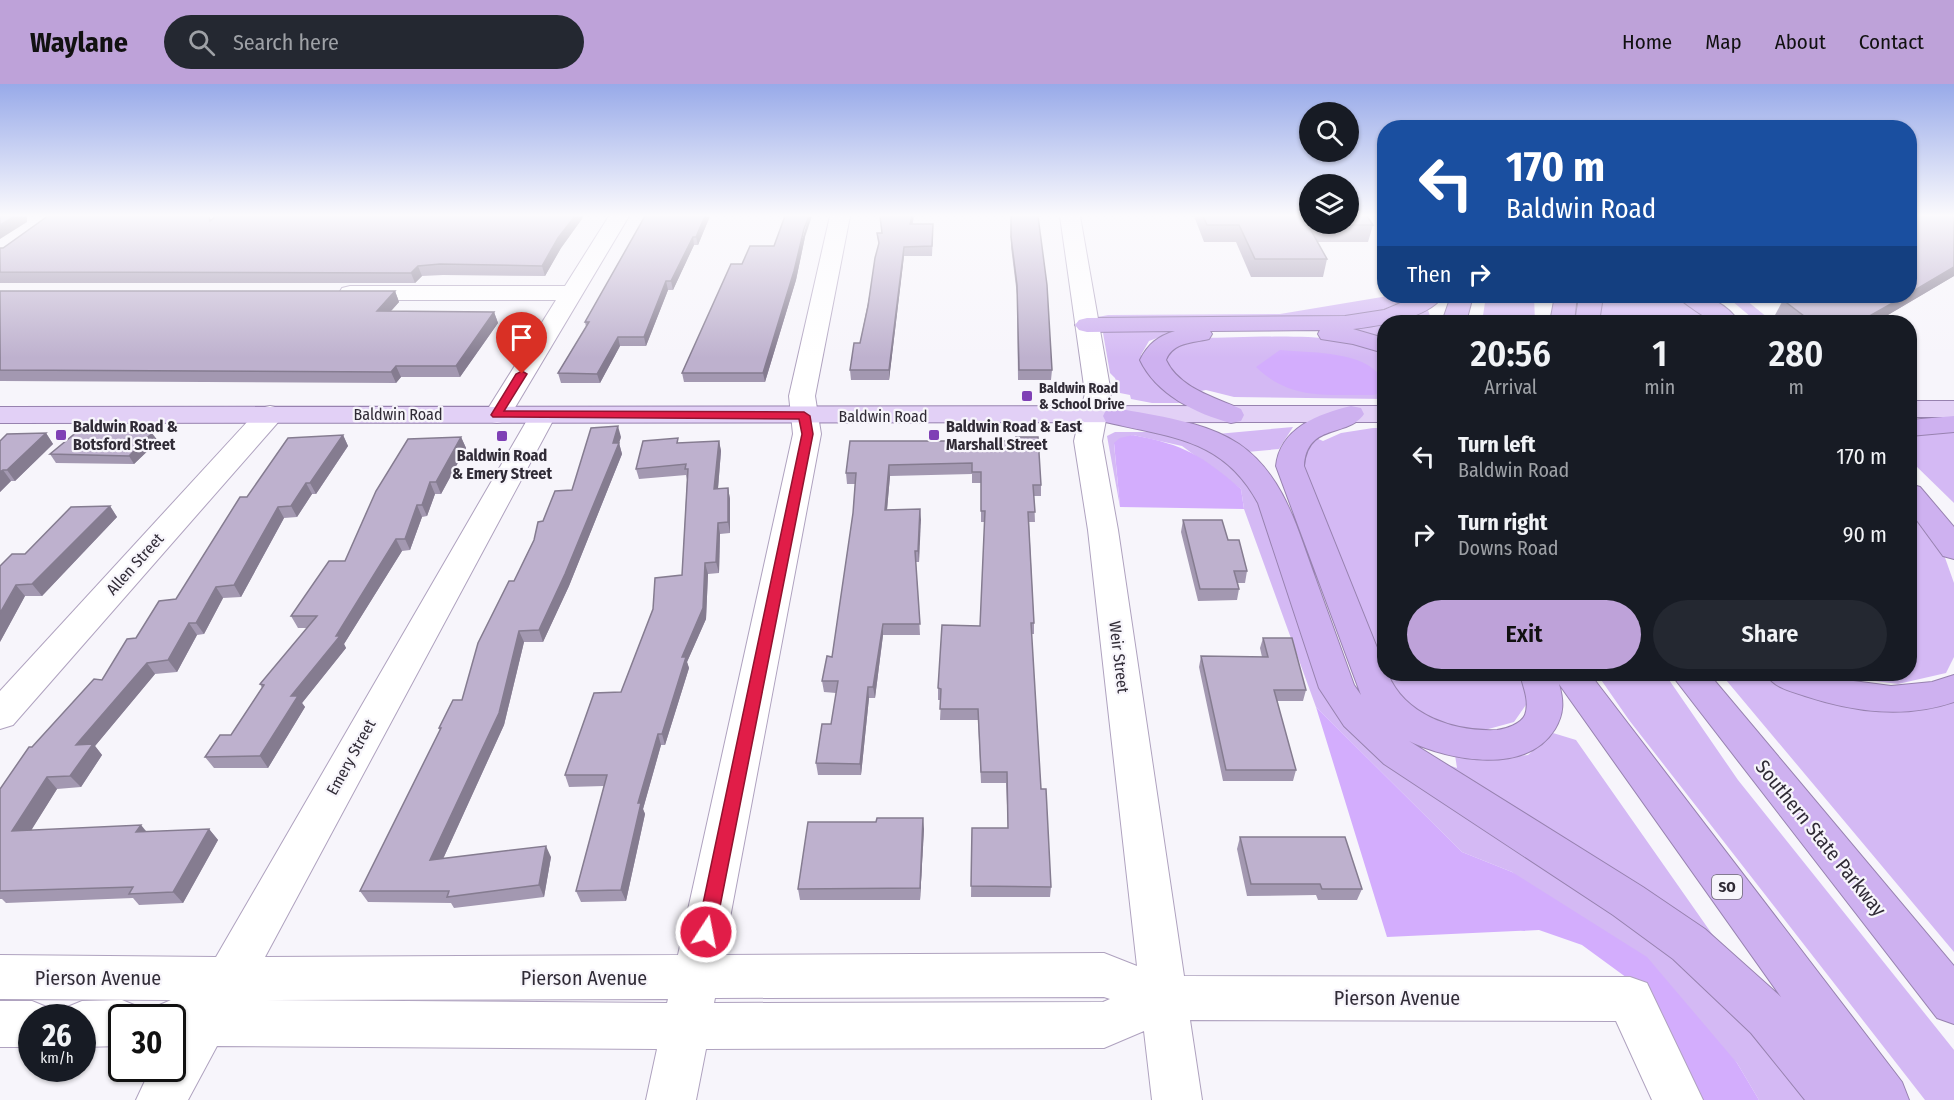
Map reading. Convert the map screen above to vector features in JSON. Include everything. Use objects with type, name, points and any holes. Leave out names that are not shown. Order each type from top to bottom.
[{"type":"highway","points":[[1390,315],[1405,311],[1419,303]]},
{"type":"highway","points":[[1700,303],[1718,315]]},
{"type":"highway","points":[[1726,303],[1739,315]]},
{"type":"highway","points":[[1087,325],[1345,323],[1377,318]]},
{"type":"highway","points":[[1232,415],[1190,396],[1167,381],[1155,367],[1153,360],[1159,348],[1173,339],[1202,334],[1329,334],[1356,337],[1377,344]]},
{"type":"highway","points":[[1369,414],[1301,437],[1291,450],[1290,466],[1376,689],[1402,718],[1420,730],[1461,744],[1499,745],[1528,735],[1544,718],[1547,708],[1546,697],[1540,681]]},
{"type":"highway","points":[[1104,416],[1207,439],[1227,448],[1246,462],[1263,481],[1273,503],[1337,688],[1346,703],[1368,729],[1398,753],[1628,901],[1689,944],[1768,1017],[1837,1100]]},
{"type":"highway","points":[[1917,427],[1954,424]]},
{"type":"highway","points":[[1917,478],[1954,516]]},
{"type":"highway","points":[[1917,501],[1954,549]]},
{"type":"highway","name":"SO","points":[[1576,681],[1884,1100]]},
{"type":"highway","name":"Southern State Parkway","points":[[1695,681],[1954,1002]]},
{"type":"highway","points":[[1804,681],[1822,687],[1878,698],[1923,696],[1954,688]]},
{"type":"main road","points":[[1917,409],[1954,409]]},
{"type":"main road","name":"Baldwin Road","points":[[0,415],[1104,416],[1369,414]]},
{"type":"street","points":[[496,415],[590,263]]},
{"type":"street","points":[[671,1100],[807,434],[802,396],[830,263]]},
{"type":"street","name":"Weir Street","points":[[1077,263],[1098,393],[1104,416],[1088,441],[1103,530],[1177,1100]]},
{"type":"street","points":[[334,293],[572,293]]},
{"type":"street","name":"Allen Street","points":[[0,715],[270,414]]},
{"type":"street","name":"Emery Street","points":[[161,1100],[188,1023],[227,979],[543,414]]},
{"type":"street","name":"Pierson Avenue","points":[[0,977],[227,979],[1104,975],[1164,998],[1630,999],[1678,1100]]},
{"type":"street","name":"Pierson Avenue","points":[[188,1023],[686,1026],[1104,1025],[1164,998]]},
{"type":"street","points":[[0,1024],[18,1024]]},
{"type":"shaded area","points":[[1377,298],[1377,303],[1398,303],[1376,313],[1330,319],[1104,320],[1098,317],[1108,315],[1280,314]]},
{"type":"shaded area","points":[[1485,303],[1534,303],[1535,315],[1483,315]]},
{"type":"shaded area","points":[[1599,303],[1692,303],[1709,315],[1599,315]]},
{"type":"shaded area","points":[[1734,303],[1750,303],[1764,315],[1749,315]]},
{"type":"shaded area","points":[[1428,310],[1430,315],[1398,315]]},
{"type":"shaded area","points":[[1377,318],[1377,338],[1364,333],[1319,328]]},
{"type":"shaded area","points":[[1194,329],[1168,334],[1149,341],[1141,355],[1149,374],[1184,403],[1152,403],[1131,399],[1130,395],[1120,393],[1115,378],[1110,373],[1103,333],[1106,330]]},
{"type":"shaded area","points":[[1295,337],[1320,338],[1365,345],[1377,349],[1377,399],[1234,397],[1206,390],[1195,392],[1174,378],[1164,358],[1177,343],[1201,338]]},
{"type":"shaded area","points":[[1280,350],[1344,356],[1359,361],[1377,374],[1377,394],[1325,395],[1297,391],[1269,378],[1256,367]]},
{"type":"shaded area","points":[[1293,427],[1279,449],[1247,452],[1217,434]]},
{"type":"shaded area","points":[[1954,427],[1954,503],[1917,467],[1917,432]]},
{"type":"shaded area","points":[[1377,428],[1377,661],[1298,457],[1316,438],[1323,441],[1341,433]]},
{"type":"shaded area","points":[[1115,432],[1162,432],[1199,441],[1255,485],[1324,688],[1637,920],[1822,1100],[1759,1100],[1737,1063],[1512,872],[1462,852],[1316,707],[1244,509],[1241,489],[1182,446],[1133,435],[1114,444],[1120,507],[1107,436]]},
{"type":"shaded area","points":[[1133,435],[1166,443],[1192,453],[1215,468],[1241,489],[1244,509],[1120,507],[1114,443],[1120,438]]},
{"type":"shaded area","points":[[1917,519],[1943,552],[1954,583],[1954,657],[1946,673],[1917,680]]},
{"type":"shaded area","points":[[1387,681],[1525,681],[1528,702],[1514,722],[1481,731],[1434,722],[1393,692]]},
{"type":"shaded area","points":[[1602,681],[1670,681],[1738,780],[1954,1050],[1954,1100],[1925,1100],[1629,720]]},
{"type":"shaded area","points":[[1727,681],[1783,681],[1812,695],[1954,701],[1954,952]]},
{"type":"shaded area","points":[[1875,681],[1911,681],[1898,684]]},
{"type":"shaded area","points":[[1316,707],[1462,852],[1512,872],[1647,957],[1737,1063],[1759,1100],[1701,1100],[1649,994],[1582,945],[1539,930],[1387,937]]},
{"type":"shaded area","points":[[1553,733],[1576,740],[1738,971],[1426,757],[1457,768],[1455,755],[1487,759],[1528,755]]},
{"type":"building","points":[[0,263],[543,263],[542,266],[440,264],[418,266],[411,273],[0,272]]},
{"type":"building","points":[[618,263],[680,263],[671,281],[666,281],[644,337],[618,337],[597,374],[558,373],[589,322],[585,322]]},
{"type":"building","points":[[796,263],[763,373],[682,373],[731,264]]},
{"type":"building","points":[[874,263],[902,263],[889,370],[850,370],[854,343],[860,343]]},
{"type":"building","points":[[1014,263],[1044,263],[1052,370],[1019,370]]},
{"type":"building","points":[[1917,263],[1954,263],[1954,267],[1917,289]]},
{"type":"building","points":[[0,291],[395,291],[377,311],[494,312],[456,366],[396,366],[391,372],[0,370]]},
{"type":"building","points":[[1787,303],[1893,303],[1871,315],[1803,315]]},
{"type":"building","points":[[618,426],[613,443],[619,443],[565,574],[539,630],[519,631],[499,713],[430,860],[546,846],[539,885],[447,897],[449,891],[360,891],[453,700],[462,700],[478,643],[509,581],[514,581],[534,540],[538,522],[543,521],[555,491],[572,490],[591,428]]},
{"type":"building","points":[[78,431],[152,433],[129,456],[50,454]]},
{"type":"building","points":[[46,433],[7,470],[0,472],[0,441],[7,434]]},
{"type":"building","points":[[343,435],[291,506],[278,507],[234,585],[216,587],[196,623],[189,623],[168,660],[147,663],[76,745],[93,744],[70,776],[47,777],[12,831],[141,825],[136,832],[209,829],[173,892],[129,894],[133,887],[0,891],[0,789],[29,747],[32,747],[94,679],[102,680],[127,639],[136,638],[159,601],[176,599],[240,497],[247,497],[288,438]]},
{"type":"building","points":[[461,437],[436,482],[430,482],[422,505],[417,505],[405,539],[396,539],[336,636],[340,636],[291,696],[298,696],[260,756],[205,757],[220,735],[231,735],[264,685],[260,684],[317,616],[291,616],[329,561],[345,561],[376,491],[408,439]]},
{"type":"building","points":[[1016,437],[1038,437],[1041,485],[1033,485],[1035,512],[1028,512],[1034,623],[1031,623],[1041,789],[1046,789],[1051,887],[971,886],[972,828],[1008,828],[1007,772],[981,772],[978,709],[940,709],[941,689],[938,688],[942,625],[980,626],[985,511],[981,511],[981,472],[972,472],[972,463],[889,465],[885,510],[920,509],[918,551],[915,551],[920,624],[883,624],[873,687],[868,687],[860,764],[816,763],[822,724],[831,724],[838,681],[822,681],[827,656],[832,657],[853,513],[856,473],[846,473],[850,441],[1016,441]]},
{"type":"building","points":[[678,438],[677,443],[719,441],[714,489],[728,488],[728,522],[718,523],[716,562],[705,563],[703,608],[682,657],[686,657],[662,734],[658,734],[638,803],[641,803],[621,890],[576,891],[607,775],[565,775],[594,693],[621,692],[653,609],[655,578],[682,575],[688,469],[685,469],[686,464],[636,469],[643,441]]},
{"type":"building","points":[[110,506],[32,584],[16,585],[0,613],[0,566],[12,554],[25,554],[71,507]]},
{"type":"building","points":[[1183,520],[1222,520],[1228,540],[1239,540],[1247,571],[1234,571],[1239,589],[1200,589]]},
{"type":"building","points":[[1263,638],[1292,638],[1306,690],[1274,690],[1296,770],[1226,770],[1201,656],[1268,657]]},
{"type":"building","points":[[877,818],[923,818],[920,888],[798,889],[808,822],[876,822]]},
{"type":"building","points":[[1240,837],[1345,837],[1362,889],[1322,889],[1320,884],[1251,884]]},
{"type":"place","name":"Baldwin Road & School Drive","points":[[1027,396]]},
{"type":"place","name":"Baldwin Road & Botsford Street","points":[[61,435]]},
{"type":"place","name":"Baldwin Road & East Marshall Street","points":[[934,435]]},
{"type":"place","name":"Baldwin Road & Emery Street","points":[[502,436]]},
{"type":"route","points":[[522,374],[496,415],[804,416],[807,434],[706,932]]}]
